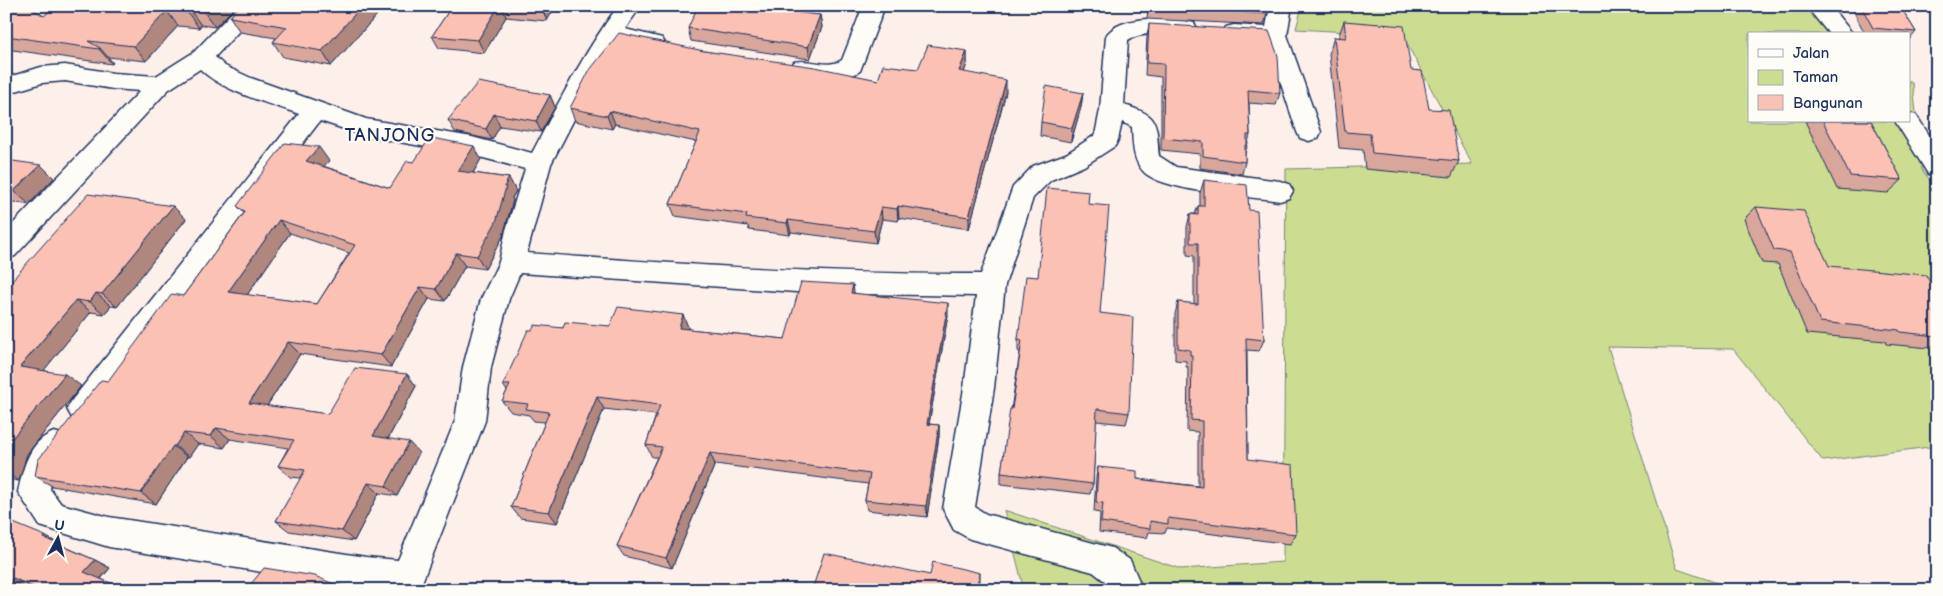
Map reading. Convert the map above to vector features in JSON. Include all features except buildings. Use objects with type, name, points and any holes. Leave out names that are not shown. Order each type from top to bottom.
[{"type":"street","points":[[6,249],[160,84],[202,57],[251,6]]},
{"type":"street","points":[[315,111],[39,465],[34,492],[51,516],[109,532],[366,573],[404,583],[470,421],[477,367],[495,299],[512,262],[519,230],[540,164],[596,54],[630,6]]},
{"type":"street","points":[[782,65],[838,73],[845,71],[856,58],[874,6]]},
{"type":"street","points":[[1281,6],[1276,35],[1309,132]]},
{"type":"street","points":[[1817,6],[1840,32]]},
{"type":"street","points":[[1126,590],[1118,571],[1101,559],[981,528],[965,520],[959,509],[978,388],[991,285],[1022,194],[1042,173],[1075,160],[1106,140],[1112,110],[1117,36],[1124,31],[1136,27],[1165,27],[1276,35]]},
{"type":"street","points":[[610,33],[674,48]]},
{"type":"street","points":[[202,57],[217,72],[243,84],[315,111],[365,127],[472,146],[540,164]]},
{"type":"street","points":[[7,87],[41,75],[65,73],[113,81],[160,84]]},
{"type":"street","points":[[1112,110],[1138,118],[1144,124],[1147,157],[1152,165],[1170,176],[1280,192]]},
{"type":"street","points":[[1909,122],[1937,167]]},
{"type":"street","points":[[512,262],[766,280],[951,286],[991,285]]},
{"type":"green space","points":[[1302,6],[1808,6],[1842,32],[1748,32],[1748,122],[1910,122],[1910,82],[1913,84],[1922,170],[1937,189],[1937,446],[1823,461],[1733,349],[1608,347],[1677,569],[1738,590],[1024,590],[1004,510],[1181,569],[1283,562],[1286,169],[1472,164],[1402,35],[1296,29]]},
{"type":"district","name":"TANJONG","points":[[390,135]]}]
